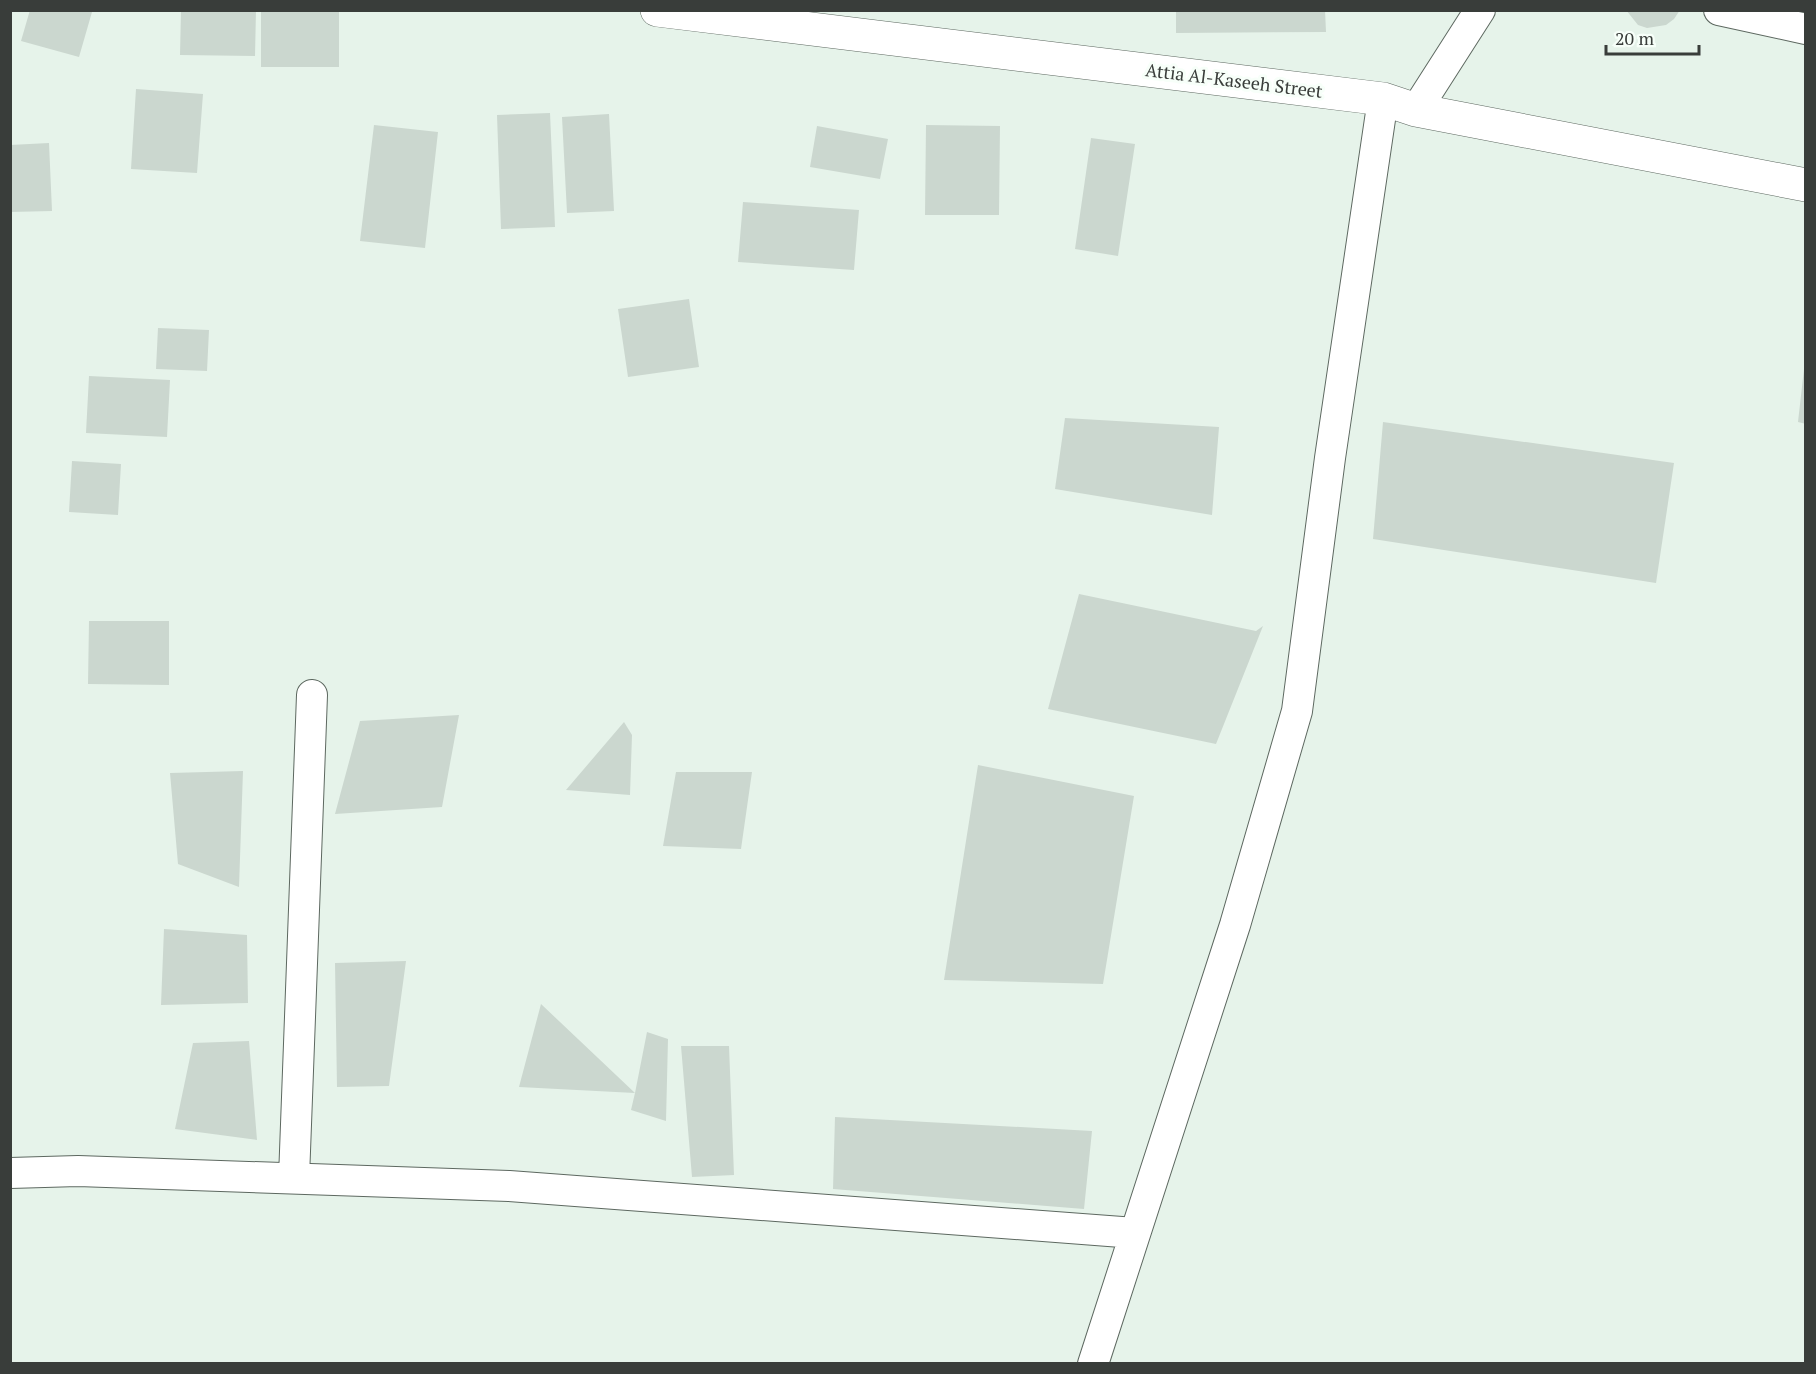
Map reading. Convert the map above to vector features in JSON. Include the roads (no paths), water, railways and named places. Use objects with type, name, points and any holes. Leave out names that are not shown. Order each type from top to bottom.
[{"type":"street","points":[[1416,110],[1480,10]]},
{"type":"street","points":[[1719,10],[1806,29]]},
{"type":"street","name":"Attia Al-Kaseeh Street","points":[[671,11],[1383,99],[1416,110],[1806,185]]},
{"type":"street","points":[[1093,1364],[1235,925],[1298,711],[1330,458],[1383,99]]},
{"type":"street","points":[[294,1178],[312,695]]},
{"type":"street","points":[[10,1173],[78,1170],[509,1186],[1135,1233]]}]
